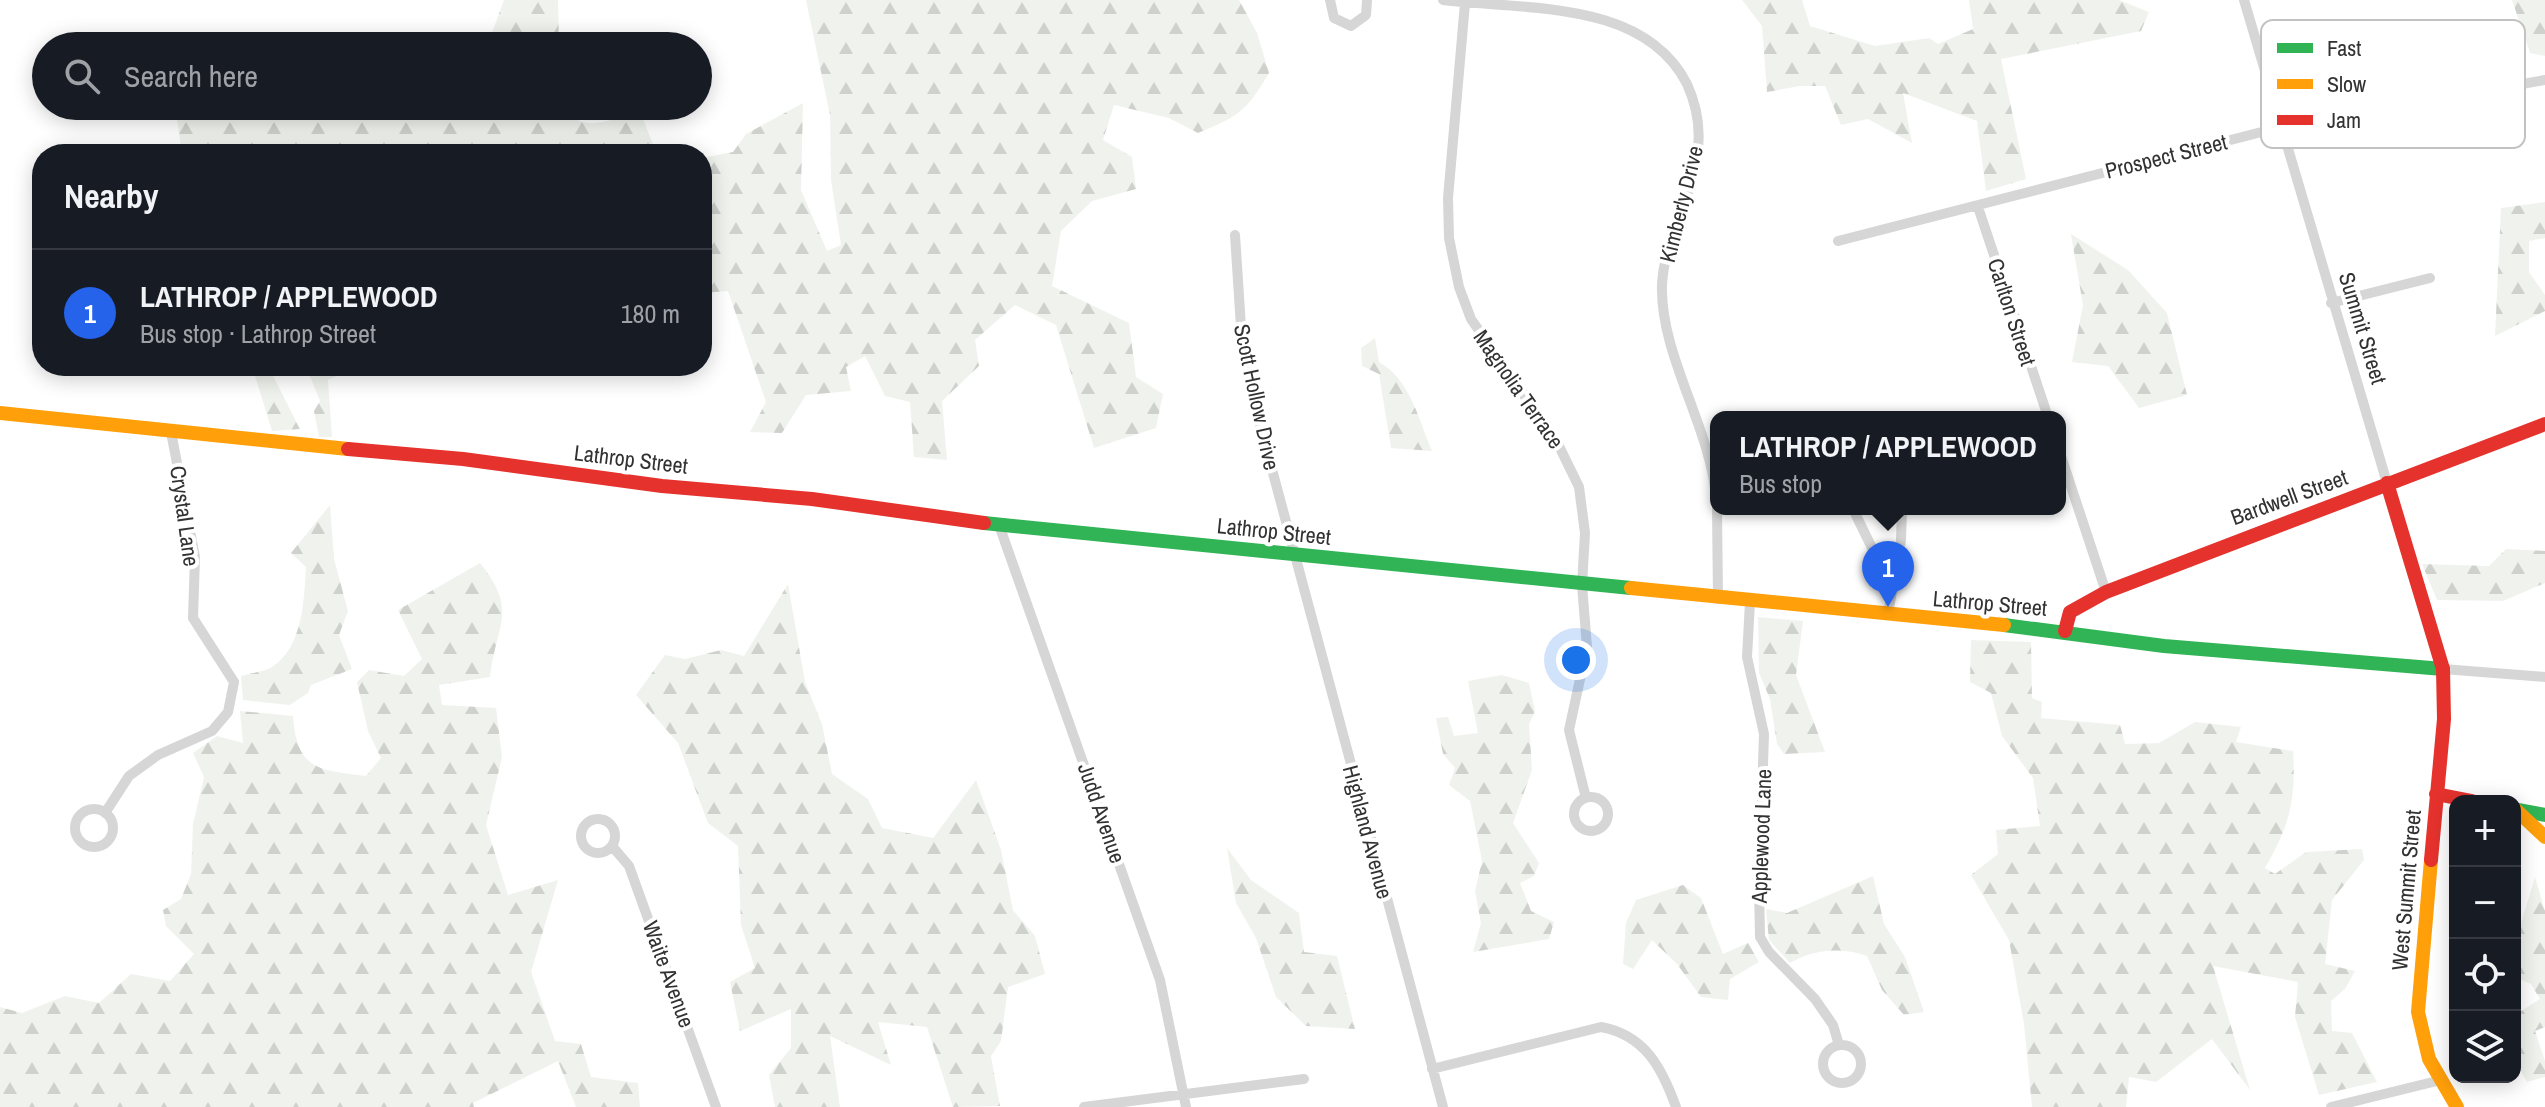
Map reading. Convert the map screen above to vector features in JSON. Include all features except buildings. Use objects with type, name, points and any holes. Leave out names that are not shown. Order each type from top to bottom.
[{"type":"street","points":[[1330,0],[1330,13],[1344,25],[1362,20],[1368,1]]},
{"type":"street","name":"Kimberly Drive","points":[[1443,0],[1567,9],[1624,21],[1650,37],[1681,71],[1698,122],[1698,154],[1665,262],[1662,287],[1668,328],[1710,468]]},
{"type":"street","name":"Summit Street","points":[[2244,0],[2261,58]]},
{"type":"street","name":"Magnolia Terrace","points":[[1465,3],[1448,198],[1449,238],[1471,319],[1570,464],[1583,507],[1582,585],[1587,647],[1569,730],[1586,798]]},
{"type":"street","name":"Prospect Street","points":[[2525,84],[2545,80]]},
{"type":"street","name":"Prospect Street","points":[[1838,241],[2261,132]]},
{"type":"street","name":"Summit Street","points":[[2287,148],[2443,669]]},
{"type":"street","name":"Carlton Street","points":[[1978,207],[2046,411]]},
{"type":"street","name":"Scott Hollow Drive","points":[[1235,235],[1247,372],[1295,556]]},
{"type":"street","points":[[2331,303],[2430,278]]},
{"type":"street","name":"Lathrop Street","points":[[0,413],[463,459],[662,486],[812,499],[999,525],[1295,556],[2065,631],[2164,646],[2545,677]]},
{"type":"street","name":"Bardwell Street","points":[[2065,631],[2070,612],[2106,592],[2545,424]]},
{"type":"street","name":"Crystal Lane","points":[[105,813],[129,776],[158,755],[212,731],[228,712],[234,682],[224,661],[201,635],[193,618],[195,557],[171,432]]},
{"type":"street","points":[[2066,471],[2106,592]]},
{"type":"street","points":[[1717,515],[1718,599]]},
{"type":"street","points":[[1856,515],[1892,589]]},
{"type":"street","points":[[1888,614],[1901,540],[1902,515]]},
{"type":"street","name":"Judd Avenue","points":[[999,525],[1160,980],[1186,1107]]},
{"type":"street","name":"Highland Avenue","points":[[1295,556],[1443,1107]]},
{"type":"street","name":"Applewood Lane","points":[[1750,602],[1747,657],[1764,734],[1760,937],[1769,952],[1815,999],[1833,1025],[1839,1045]]},
{"type":"street","name":"West Summit Street","points":[[2443,669],[2444,719],[2418,1012],[2429,1059],[2457,1107]]},
{"type":"street","points":[[2436,794],[2449,797]]},
{"type":"street","points":[[2521,811],[2545,815]]},
{"type":"street","points":[[2521,815],[2545,837]]},
{"type":"street","name":"Waite Avenue","points":[[612,846],[629,866],[716,1107]]},
{"type":"street","points":[[1432,1069],[1573,1032],[1611,1029],[1621,1031],[1653,1056],[1676,1107]]},
{"type":"street","points":[[1084,1107],[1304,1079]]},
{"type":"street","points":[[2331,1107],[2441,1080]]},
{"type":"green space","points":[[504,0],[558,0],[559,32],[491,32]]},
{"type":"green space","points":[[806,0],[1239,0],[1257,33],[1269,73],[1254,96],[1232,117],[1198,133],[1169,118],[1114,105],[1103,140],[1132,157],[1136,189],[1092,201],[1061,231],[1052,286],[1129,323],[1136,377],[1163,394],[1156,428],[1094,448],[1056,325],[1015,305],[975,340],[979,366],[942,401],[947,460],[914,457],[910,402],[885,396],[865,356],[846,367],[851,391],[806,395],[782,433],[750,432],[766,402],[728,291],[712,292],[712,156],[733,152],[746,134],[803,103],[801,190],[827,251],[841,245],[831,180],[830,115]]},
{"type":"green space","points":[[1742,0],[1802,0],[1810,26],[1875,46],[1929,38],[1938,44],[1973,29],[1969,0],[2119,0],[2149,12],[2141,31],[2001,59],[2026,179],[1986,191],[1977,121],[1903,93],[1912,143],[1868,119],[1841,125],[1825,86],[1800,86],[1767,92],[1762,26]]},
{"type":"green space","points":[[2512,0],[2545,0],[2545,56],[2530,53],[2525,38],[2525,20],[2519,20]]},
{"type":"green space","points":[[177,120],[578,120],[597,123],[643,120],[653,144],[181,144]]},
{"type":"green space","points":[[2545,202],[2545,238],[2529,241],[2529,272],[2545,295],[2545,311],[2495,336],[2501,208]]},
{"type":"green space","points":[[2071,234],[2128,270],[2167,313],[2187,395],[2139,408],[2108,366],[2072,362],[2083,305]]},
{"type":"green space","points":[[1375,338],[1379,362],[1390,369],[1406,389],[1432,451],[1391,448],[1379,374],[1362,366],[1361,348]]},
{"type":"green space","points":[[255,376],[273,376],[300,429],[272,431]]},
{"type":"green space","points":[[310,376],[337,376],[328,380],[332,437],[319,437],[314,411],[320,401]]},
{"type":"green space","points":[[330,505],[334,559],[348,611],[339,635],[352,669],[311,685],[308,693],[290,705],[243,700],[241,676],[272,667],[290,648],[296,635],[303,608],[306,567],[291,553]]},
{"type":"green space","points":[[2506,549],[2545,551],[2545,583],[2503,601],[2437,600],[2422,564],[2489,566]]},
{"type":"green space","points":[[480,563],[492,580],[502,606],[490,677],[439,685],[442,705],[496,708],[502,757],[486,825],[508,895],[558,880],[531,972],[555,1041],[581,1044],[591,1077],[638,1083],[640,1107],[576,1107],[558,1061],[473,1103],[474,1107],[0,1107],[0,1007],[22,1013],[65,996],[99,1003],[131,974],[170,981],[194,954],[166,926],[163,910],[181,899],[191,874],[193,824],[204,777],[193,753],[217,736],[243,743],[240,711],[293,716],[299,747],[313,764],[335,772],[366,776],[381,758],[368,731],[357,682],[369,670],[404,676],[422,659],[398,610]]},
{"type":"green space","points":[[788,584],[805,682],[822,724],[832,774],[868,799],[882,828],[933,838],[976,780],[1001,850],[1013,910],[1035,936],[1045,974],[1008,987],[1001,1041],[991,1056],[1000,1106],[953,1107],[927,1027],[878,1022],[891,1065],[830,1036],[840,1107],[775,1107],[769,1075],[791,1048],[791,1009],[740,1031],[730,982],[755,968],[741,925],[738,846],[708,823],[678,743],[636,695],[665,655],[685,659],[721,650],[744,656]]},
{"type":"green space","points":[[1758,617],[1803,621],[1796,675],[1825,752],[1784,754],[1777,744],[1770,699],[1759,673]]},
{"type":"green space","points":[[1971,640],[2031,642],[2032,698],[2042,702],[2041,718],[2120,725],[2125,744],[2159,743],[2195,722],[2241,727],[2236,742],[2293,751],[2290,812],[2265,868],[2275,874],[2306,852],[2362,849],[2364,860],[2332,900],[2325,964],[2355,971],[2345,989],[2331,1001],[2332,1031],[2352,1033],[2377,1082],[2319,1095],[2295,1017],[2298,982],[2213,966],[2250,1090],[2212,1039],[2156,1082],[2129,1077],[2126,1107],[2032,1107],[2024,1024],[2009,940],[1971,875],[1998,854],[1996,830],[2040,826],[2033,778],[2002,736],[1991,693],[1970,682]]},
{"type":"green space","points":[[1502,675],[1529,683],[1535,711],[1529,724],[1532,770],[1513,823],[1539,863],[1534,876],[1520,883],[1531,911],[1554,922],[1549,939],[1473,952],[1481,923],[1475,891],[1482,861],[1470,801],[1449,785],[1455,768],[1443,754],[1436,718],[1448,717],[1454,736],[1478,733],[1468,681]]},
{"type":"green space","points":[[1227,848],[1251,880],[1299,913],[1304,952],[1337,956],[1355,1029],[1306,1026],[1276,997],[1256,938],[1236,903]]},
{"type":"green space","points":[[1873,876],[1884,924],[1905,957],[1924,1012],[1904,1015],[1882,990],[1867,956],[1847,951],[1828,951],[1790,963],[1769,940],[1766,909],[1787,913]]},
{"type":"green space","points":[[2535,877],[2545,911],[2545,1027],[2535,1031],[2545,1061],[2545,1077],[2527,1082],[2521,1072],[2521,1011],[2540,999],[2531,984],[2521,980],[2521,923]]},
{"type":"green space","points":[[1683,885],[1701,898],[1723,954],[1748,943],[1759,962],[1730,979],[1728,1000],[1701,997],[1677,964],[1652,940],[1633,969],[1623,964],[1626,923],[1636,900]]},
{"type":"traffic: fast","points":[[984,523],[1631,588]]},
{"type":"traffic: fast","points":[[2004,625],[2164,646],[2443,669]]},
{"type":"traffic: fast","points":[[2521,810],[2545,815]]},
{"type":"traffic: slow","points":[[0,413],[348,449]]},
{"type":"traffic: slow","points":[[1631,588],[2004,625]]},
{"type":"traffic: slow","points":[[2521,815],[2545,837]]},
{"type":"traffic: slow","points":[[2431,860],[2418,1012],[2429,1059],[2457,1107]]},
{"type":"traffic: jam","points":[[2065,631],[2070,612],[2106,592],[2545,424]]},
{"type":"traffic: jam","points":[[348,449],[463,459],[662,486],[812,499],[984,523]]},
{"type":"traffic: jam","points":[[2387,483],[2443,669],[2444,719],[2431,860]]},
{"type":"traffic: jam","points":[[2436,794],[2449,797]]},
{"type":"place","name":"LATHROP / APPLEWOOD","points":[[1888,607]]}]
